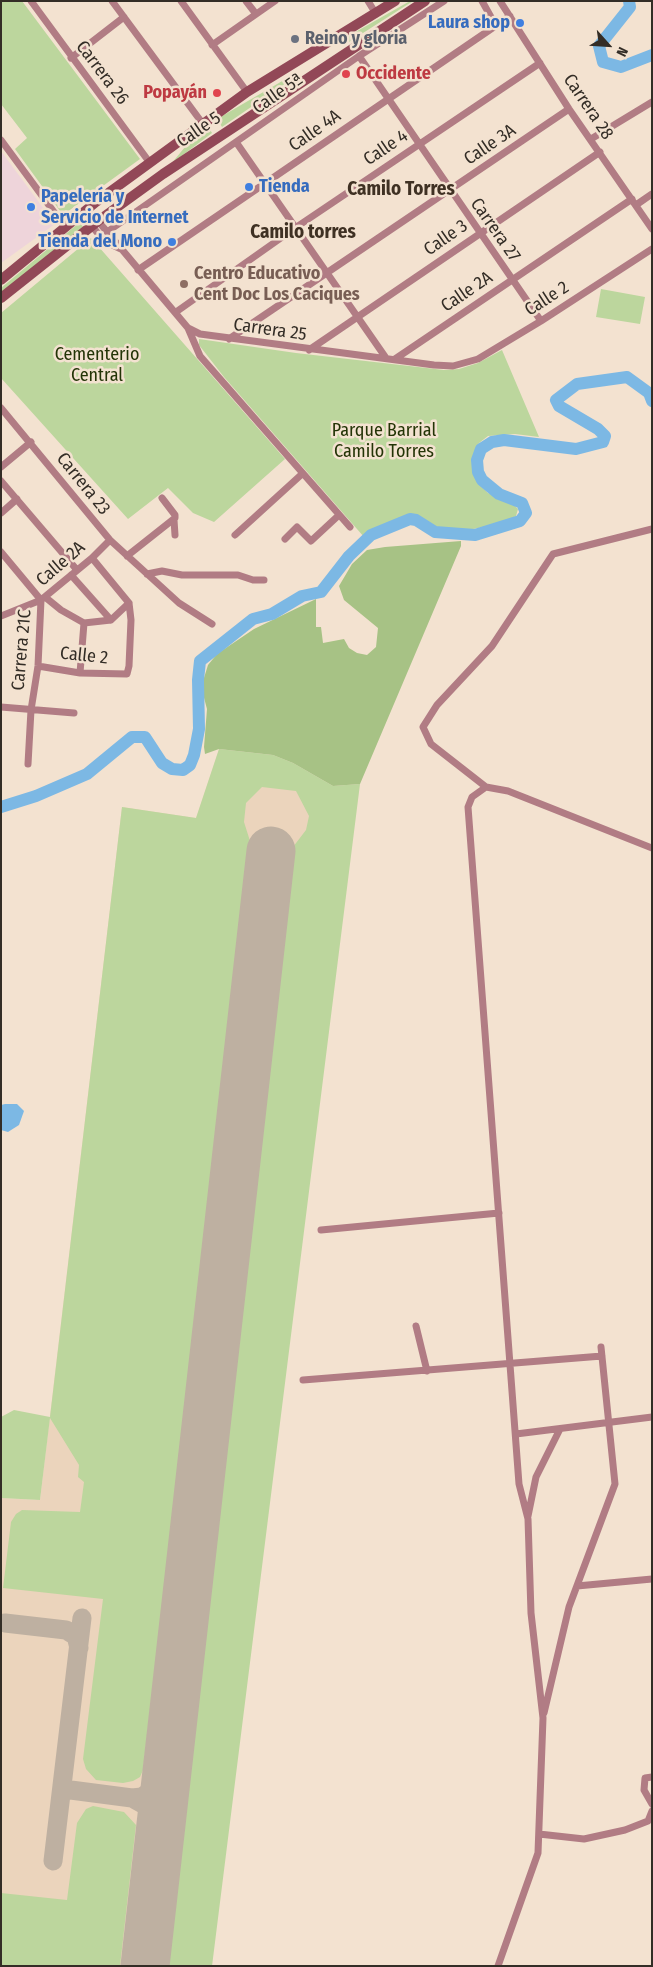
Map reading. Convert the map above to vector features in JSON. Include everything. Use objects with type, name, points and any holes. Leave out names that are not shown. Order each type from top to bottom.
[{"type":"main road","name":"Calle 5","points":[[1,280],[96,202],[246,92],[396,1]]},
{"type":"main road","name":"Calle 5","points":[[1,298],[95,224],[151,183],[217,137],[425,1]]},
{"type":"main road","points":[[205,122],[217,126],[217,137]]},
{"type":"main road","points":[[141,169],[142,179],[151,183]]},
{"type":"main road","points":[[95,224],[86,222],[85,217],[96,202]]},
{"type":"street","name":"Carrera 26","points":[[31,1],[71,58],[150,163]]},
{"type":"street","points":[[181,1],[246,92]]},
{"type":"street","points":[[246,1],[256,14]]},
{"type":"street","points":[[212,45],[275,1]]},
{"type":"street","points":[[368,1],[376,14]]},
{"type":"street","name":"Calle 5ª","points":[[107,232],[359,56],[444,1]]},
{"type":"street","points":[[482,1],[496,26]]},
{"type":"street","name":"Carrera 28","points":[[500,1],[569,109],[652,229]]},
{"type":"street","points":[[114,2],[205,122]]},
{"type":"street","name":"Calle 4A","points":[[138,270],[510,16]]},
{"type":"street","points":[[71,58],[124,17]]},
{"type":"street","name":"Carrera 27","points":[[359,56],[511,280],[541,321]]},
{"type":"street","name":"Calle 4","points":[[176,312],[295,228],[540,63]]},
{"type":"street","points":[[591,140],[652,102]]},
{"type":"street","name":"Calle 3A","points":[[229,339],[569,109]]},
{"type":"street","points":[[1,140],[65,227]]},
{"type":"street","points":[[236,142],[386,358]]},
{"type":"street","name":"Calle 3","points":[[310,350],[600,152]]},
{"type":"street","name":"Calle 2A","points":[[395,359],[511,280],[634,202],[652,194]]},
{"type":"street","points":[[95,224],[107,232],[176,312],[188,328],[200,356],[350,527]]},
{"type":"street","points":[[95,224],[104,241],[121,249]]},
{"type":"street","name":"Calle 2","points":[[453,366],[478,359],[541,321],[652,249]]},
{"type":"street","name":"Carrera 25","points":[[188,328],[200,334],[229,339],[453,366]]},
{"type":"street","name":"Carrera 23","points":[[1,408],[110,540],[179,603],[212,624]]},
{"type":"street","points":[[1,467],[30,442]]},
{"type":"street","points":[[235,535],[302,474]]},
{"type":"street","points":[[1,481],[111,620]]},
{"type":"street","points":[[162,498],[175,515],[175,535]]},
{"type":"street","points":[[1,513],[17,499]]},
{"type":"street","points":[[285,538],[297,527],[311,541],[339,515]]},
{"type":"street","points":[[127,556],[174,520]]},
{"type":"street","points":[[652,529],[553,554],[492,646],[436,705],[423,727],[431,744],[486,787],[508,791],[652,848]]},
{"type":"street","name":"Calle 2A","points":[[1,616],[43,599],[92,558],[110,540]]},
{"type":"street","name":"Carrera 21C","points":[[1,552],[43,599],[38,666],[31,710],[28,764]]},
{"type":"street","points":[[43,599],[84,623],[111,620],[129,603],[92,558]]},
{"type":"street","points":[[146,574],[162,571],[182,575],[238,575],[253,580],[264,580]]},
{"type":"street","name":"Calle 2","points":[[38,666],[80,673],[126,674],[129,666],[131,620],[129,603]]},
{"type":"street","points":[[80,673],[84,623]]},
{"type":"street","points":[[1,707],[74,714]]},
{"type":"street","points":[[486,787],[472,797],[468,807],[519,1484],[528,1519],[531,1613],[543,1718],[538,1853],[498,1966]]},
{"type":"street","points":[[321,1230],[499,1213]]},
{"type":"street","points":[[416,1326],[426,1371]]},
{"type":"street","points":[[543,1718],[569,1607],[615,1484],[601,1347]]},
{"type":"street","points":[[302,1380],[602,1356]]},
{"type":"street","points":[[516,1434],[652,1417]]},
{"type":"street","points":[[528,1519],[536,1477],[560,1428]]},
{"type":"street","points":[[577,1586],[652,1579]]},
{"type":"street","points":[[652,1777],[645,1778],[644,1790],[652,1804]]},
{"type":"street","points":[[539,1834],[584,1839],[625,1830],[648,1821],[652,1811]]},
{"type":"shaded area","points":[[1,151],[55,224],[1,263]]},
{"type":"shaded area","points":[[219,749],[321,781],[211,1966],[1,1966],[1,1498],[40,1500],[122,807],[196,818]]},
{"type":"green space","points":[[1,1],[22,1],[140,159],[63,215],[15,149],[27,138],[1,104]]},
{"type":"green space","points":[[413,1],[349,42],[345,38]]},
{"type":"green space","points":[[284,80],[286,83],[222,127],[217,119]]},
{"type":"green space","points":[[208,126],[212,133],[171,164],[185,147],[183,144]]},
{"type":"green space","points":[[80,222],[83,227],[1,293],[1,288]]},
{"type":"green space","name":"Cementerio Central","points":[[91,238],[285,459],[214,522],[193,513],[168,488],[128,519],[1,378],[1,313]]},
{"type":"green space","points":[[601,289],[645,297],[640,324],[596,317]]},
{"type":"green space","name":"Parque Barrial Camilo Torres","points":[[199,339],[296,353],[444,370],[459,369],[478,363],[502,350],[539,437],[515,434],[488,436],[479,443],[472,458],[472,470],[478,483],[488,493],[513,504],[518,509],[516,516],[504,523],[468,530],[440,529],[412,515],[376,529],[364,537],[224,377],[199,345]]},
{"type":"green space","points":[[461,541],[461,546],[360,784],[333,786],[293,763],[273,755],[219,749],[205,754],[207,709],[203,694],[203,681],[208,665],[217,654],[254,629],[316,599],[316,627],[321,627],[323,643],[344,639],[349,648],[357,653],[367,655],[376,647],[378,628],[344,600],[339,586],[352,564],[367,550]]},
{"type":"green space","points":[[219,749],[273,755],[293,763],[333,786],[360,784],[212,1966],[162,1966],[293,847],[306,830],[309,816],[296,791],[262,787],[246,803],[244,822],[250,841],[143,1770],[140,1777],[133,1781],[123,1783],[96,1780],[86,1769],[83,1759],[103,1599],[3,1588],[11,1522],[16,1514],[22,1510],[80,1512],[84,1482],[78,1477],[79,1465],[50,1418],[40,1500],[1,1498],[1,1417],[14,1410],[50,1417],[122,807],[196,818]]},
{"type":"green space","points":[[93,1806],[124,1812],[136,1825],[120,1966],[1,1966],[1,1893],[67,1900],[77,1823],[86,1809]]},
{"type":"water","points":[[17,1104],[24,1111],[19,1125],[8,1132],[1,1130],[1,1105]]},
{"type":"waterway","points":[[629,1],[630,7],[599,46],[603,62],[621,67],[652,55]]},
{"type":"waterway","points":[[1,807],[36,796],[87,774],[132,737],[145,737],[162,763],[172,769],[183,770],[190,765],[194,755],[199,729],[198,680],[200,661],[253,619],[272,614],[302,596],[321,592],[349,556],[371,535],[410,519],[416,520],[435,532],[475,535],[520,521],[526,513],[522,503],[499,494],[482,480],[478,472],[477,460],[481,449],[492,442],[504,440],[576,449],[603,442],[605,436],[598,429],[559,406],[556,400],[577,384],[627,377],[649,393],[652,401]]},
{"type":"taxiway","points":[[53,1861],[82,1618]]},
{"type":"taxiway","points":[[5,1623],[66,1630],[76,1636],[79,1648]]},
{"type":"taxiway","points":[[63,1789],[132,1798],[142,1797],[157,1787],[167,1761]]},
{"type":"taxiway","points":[[132,1798],[150,1808],[157,1819],[160,1831]]},
{"type":"runway","points":[[145,1966],[271,851]]},
{"type":"place","name":"Laura shop","points":[[520,23]]},
{"type":"place","name":"Reino y gloria","points":[[295,39]]},
{"type":"place","name":"Occidente","points":[[346,74]]},
{"type":"place","name":"Popayán","points":[[217,93]]},
{"type":"place","name":"Tienda","points":[[249,187]]},
{"type":"place","name":"Papelería y Servicio de Internet","points":[[31,207]]},
{"type":"place","name":"Tienda del Mono","points":[[172,242]]},
{"type":"place","name":"Centro Educativo Cent Doc Los Caciques","points":[[184,284]]},
{"type":"district","name":"Camilo Torres","points":[[401,190]]},
{"type":"district","name":"Camilo torres","points":[[303,233]]}]
